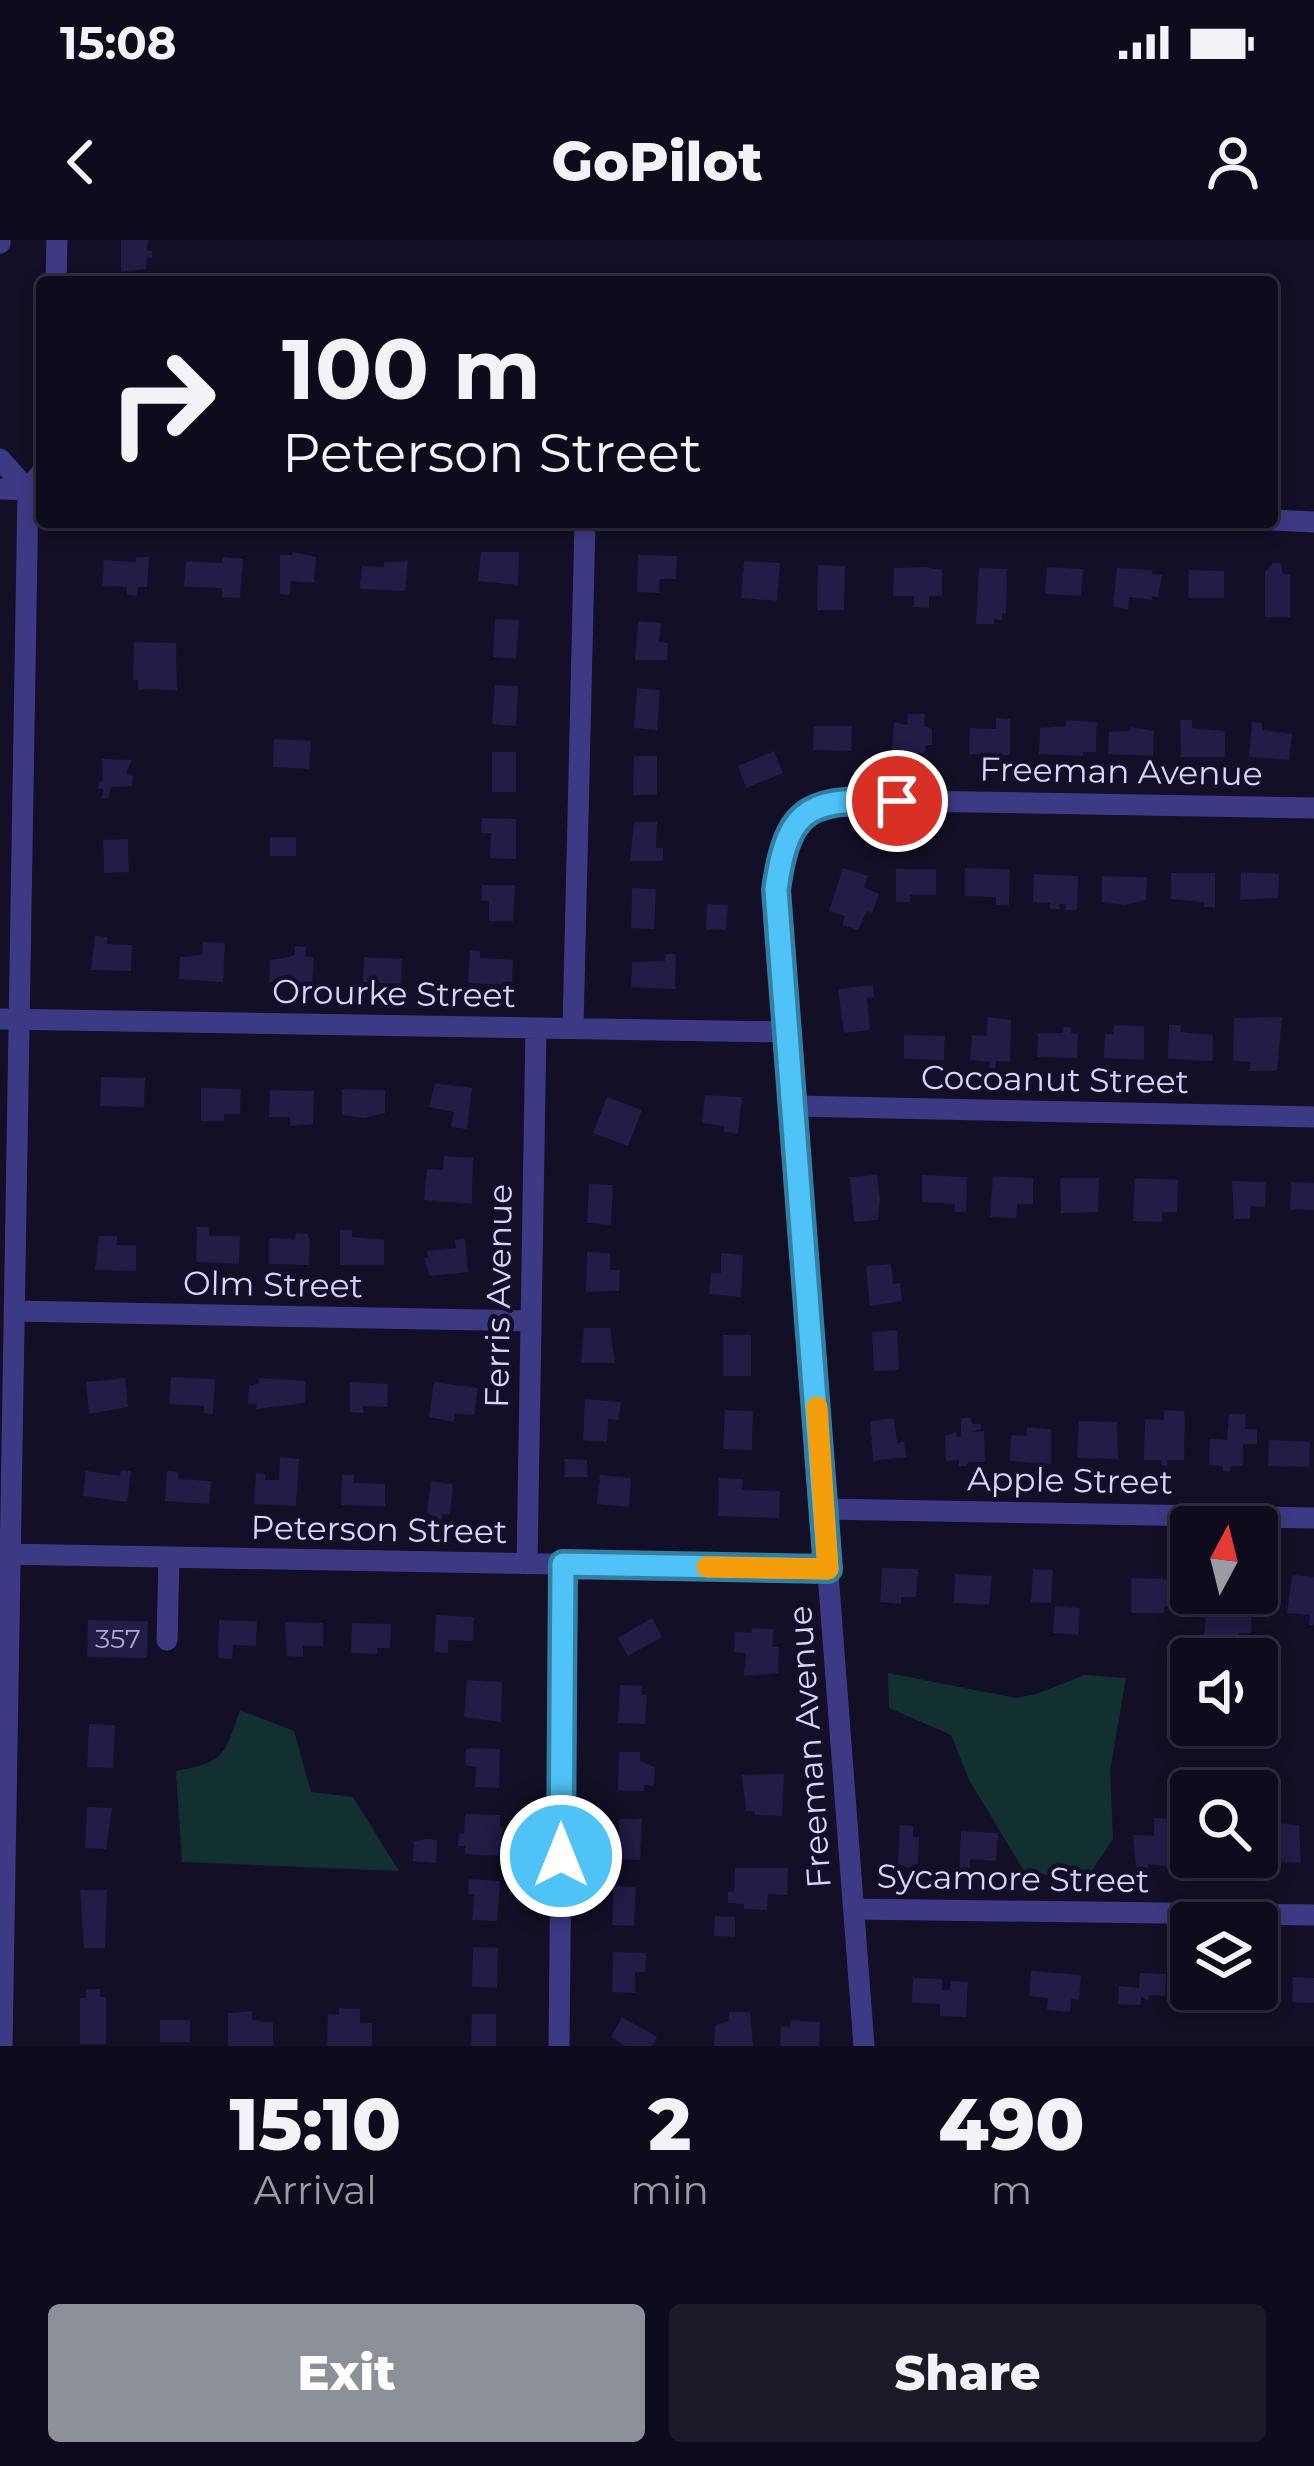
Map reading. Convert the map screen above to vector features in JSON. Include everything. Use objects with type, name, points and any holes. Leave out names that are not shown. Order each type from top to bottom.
[{"type":"street","points":[[56,276],[57,240]]},
{"type":"street","points":[[0,458],[36,483]]},
{"type":"street","points":[[0,489],[36,484]]},
{"type":"street","points":[[2,2046],[6,1554],[15,1312],[9,1019],[36,503]]},
{"type":"street","points":[[1278,520],[1314,522]]},
{"type":"street","points":[[573,1028],[585,528]]},
{"type":"street","name":"Freeman Avenue","points":[[863,2046],[776,890],[782,849],[796,819],[822,805],[853,800],[1314,808]]},
{"type":"street","name":"Orourke Street","points":[[9,1019],[786,1032]]},
{"type":"street","name":"Ferris Avenue","points":[[527,1564],[536,1028]]},
{"type":"street","name":"Cocoanut Street","points":[[794,1106],[1314,1118]]},
{"type":"street","name":"Olm Street","points":[[15,1312],[530,1321]]},
{"type":"street","name":"Apple Street","points":[[825,1508],[1314,1518]]},
{"type":"street","name":"Peterson Street","points":[[6,1554],[828,1569]]},
{"type":"street","points":[[167,1640],[169,1558]]},
{"type":"street","points":[[559,2046],[563,1564]]},
{"type":"street","name":"Sycamore Street","points":[[855,1909],[1314,1915]]},
{"type":"green space","points":[[888,1673],[1016,1698],[1085,1675],[1126,1678],[1110,1771],[1113,1839],[1085,1881],[1024,1871],[969,1780],[951,1735],[889,1708]]},
{"type":"green space","points":[[240,1710],[294,1731],[311,1792],[353,1797],[399,1871],[182,1862],[176,1771],[214,1760],[230,1738]]},
{"type":"building","points":[[121,240],[148,240],[152,258],[147,257],[146,269],[121,272]]},
{"type":"building","points":[[293,552],[316,557],[314,583],[291,581],[290,595],[280,594],[280,555]]},
{"type":"building","points":[[481,552],[519,552],[518,585],[478,581]]},
{"type":"building","points":[[638,555],[677,556],[676,579],[659,579],[659,593],[637,592]]},
{"type":"building","points":[[136,557],[149,557],[147,587],[138,587],[137,596],[127,595],[127,587],[102,586],[104,560],[136,562]]},
{"type":"building","points":[[222,557],[243,559],[240,598],[222,597],[222,588],[184,587],[186,561],[222,563]]},
{"type":"building","points":[[408,561],[405,591],[360,589],[362,566]]},
{"type":"building","points":[[744,561],[780,563],[777,601],[741,598]]},
{"type":"building","points":[[1273,563],[1281,563],[1283,574],[1290,574],[1290,617],[1265,617],[1265,572]]},
{"type":"building","points":[[818,565],[845,566],[844,610],[817,610]]},
{"type":"building","points":[[1047,567],[1083,569],[1081,596],[1045,594]]},
{"type":"building","points":[[894,568],[942,570],[942,596],[929,596],[929,608],[914,607],[914,596],[893,596]]},
{"type":"building","points":[[979,568],[1007,569],[1006,614],[1002,613],[1002,620],[994,619],[994,624],[976,624]]},
{"type":"building","points":[[1117,568],[1162,575],[1158,597],[1129,597],[1128,609],[1113,607]]},
{"type":"building","points":[[1189,570],[1224,571],[1224,598],[1188,598]]},
{"type":"building","points":[[495,619],[519,620],[516,659],[493,657]]},
{"type":"building","points":[[638,621],[661,623],[659,642],[668,643],[667,660],[635,660]]},
{"type":"building","points":[[134,642],[176,643],[177,690],[138,689],[138,680],[133,680]]},
{"type":"building","points":[[495,685],[518,686],[516,726],[492,724]]},
{"type":"building","points":[[637,688],[660,690],[657,730],[634,728]]},
{"type":"building","points":[[908,714],[925,714],[924,726],[932,729],[932,745],[926,745],[925,753],[892,754],[894,722],[907,725]]},
{"type":"building","points":[[996,718],[1010,719],[1010,755],[969,754],[970,728],[996,729]]},
{"type":"building","points":[[1066,720],[1097,722],[1096,752],[1039,754],[1040,728],[1066,726]]},
{"type":"building","points":[[1180,720],[1192,720],[1192,728],[1225,731],[1225,757],[1181,757]]},
{"type":"building","points":[[1252,722],[1262,723],[1262,730],[1292,734],[1289,760],[1249,757]]},
{"type":"building","points":[[814,726],[852,726],[851,751],[813,750]]},
{"type":"building","points":[[1131,727],[1154,731],[1153,756],[1108,754],[1109,732],[1130,731]]},
{"type":"building","points":[[274,739],[311,741],[309,769],[273,767]]},
{"type":"building","points":[[774,751],[783,773],[746,788],[738,766]]},
{"type":"building","points":[[492,752],[516,752],[516,792],[492,792]]},
{"type":"building","points":[[634,756],[657,756],[657,795],[633,795]]},
{"type":"building","points":[[102,759],[132,760],[127,775],[133,776],[132,786],[111,787],[108,799],[102,798],[103,789],[98,788],[103,781]]},
{"type":"building","points":[[482,818],[516,819],[516,859],[490,858],[491,833],[481,833]]},
{"type":"building","points":[[634,822],[657,822],[656,848],[663,848],[663,861],[630,861]]},
{"type":"building","points":[[270,837],[296,837],[296,856],[270,856]]},
{"type":"building","points":[[128,839],[129,872],[104,873],[103,840]]},
{"type":"building","points":[[843,868],[868,876],[864,887],[879,894],[858,930],[842,925],[845,916],[829,911]]},
{"type":"building","points":[[965,868],[1010,869],[1009,905],[996,905],[996,897],[965,896]]},
{"type":"building","points":[[896,869],[936,869],[936,895],[910,895],[910,902],[896,902]]},
{"type":"building","points":[[1241,872],[1279,874],[1278,898],[1240,900]]},
{"type":"building","points":[[1171,873],[1215,873],[1215,907],[1171,899]]},
{"type":"building","points":[[1034,874],[1078,876],[1077,910],[1065,910],[1066,904],[1050,909],[1050,903],[1033,902]]},
{"type":"building","points":[[1102,876],[1147,877],[1146,900],[1125,905],[1102,902]]},
{"type":"building","points":[[482,885],[515,885],[513,921],[489,921],[489,901],[481,901]]},
{"type":"building","points":[[632,888],[656,889],[654,929],[631,928]]},
{"type":"building","points":[[707,904],[728,905],[726,930],[706,929]]},
{"type":"building","points":[[95,936],[107,937],[107,944],[132,945],[131,971],[91,970]]},
{"type":"building","points":[[203,942],[225,943],[223,982],[179,979],[180,957],[202,955]]},
{"type":"building","points":[[295,946],[306,947],[305,957],[314,957],[312,984],[269,982],[270,960],[290,957]]},
{"type":"building","points":[[470,950],[480,951],[480,958],[513,960],[512,985],[468,983]]},
{"type":"building","points":[[665,954],[676,954],[675,989],[631,987],[632,962],[665,961]]},
{"type":"building","points":[[364,957],[402,959],[401,984],[363,982]]},
{"type":"building","points":[[873,985],[874,997],[867,998],[870,1030],[844,1033],[838,989]]},
{"type":"building","points":[[988,1017],[1011,1020],[1010,1062],[996,1061],[995,1069],[989,1068],[990,1062],[970,1060],[972,1035],[986,1036]]},
{"type":"building","points":[[1282,1017],[1277,1071],[1249,1071],[1251,1062],[1233,1061],[1234,1018]]},
{"type":"building","points":[[1114,1025],[1144,1026],[1144,1060],[1104,1058],[1105,1034],[1113,1034]]},
{"type":"building","points":[[1169,1025],[1181,1025],[1180,1032],[1213,1035],[1213,1061],[1168,1059]]},
{"type":"building","points":[[1063,1027],[1078,1033],[1077,1058],[1037,1057],[1038,1033],[1063,1033]]},
{"type":"building","points":[[904,1035],[945,1036],[944,1060],[904,1059]]},
{"type":"building","points":[[101,1077],[145,1078],[144,1107],[100,1106]]},
{"type":"building","points":[[435,1083],[472,1088],[467,1129],[451,1127],[454,1112],[429,1107]]},
{"type":"building","points":[[201,1088],[241,1089],[240,1114],[224,1114],[224,1121],[201,1121]]},
{"type":"building","points":[[342,1089],[385,1090],[385,1113],[364,1118],[342,1115]]},
{"type":"building","points":[[270,1090],[314,1091],[313,1124],[290,1126],[290,1117],[269,1117]]},
{"type":"building","points":[[705,1095],[742,1097],[738,1134],[702,1123]]},
{"type":"building","points":[[607,1097],[642,1110],[628,1146],[593,1133]]},
{"type":"building","points":[[444,1156],[473,1158],[472,1204],[424,1200],[427,1169],[443,1170]]},
{"type":"building","points":[[877,1175],[878,1220],[854,1222],[850,1177]]},
{"type":"building","points":[[922,1175],[967,1177],[966,1212],[954,1212],[955,1204],[922,1202]]},
{"type":"building","points":[[993,1176],[1033,1178],[1033,1204],[1017,1204],[1016,1218],[990,1217]]},
{"type":"building","points":[[1060,1178],[1099,1178],[1098,1212],[1061,1213]]},
{"type":"building","points":[[1135,1178],[1178,1180],[1177,1212],[1162,1212],[1162,1222],[1133,1221]]},
{"type":"building","points":[[1232,1181],[1266,1182],[1265,1207],[1250,1206],[1250,1219],[1234,1219]]},
{"type":"building","points":[[1291,1182],[1314,1183],[1314,1210],[1290,1209]]},
{"type":"building","points":[[589,1184],[613,1185],[611,1225],[587,1223]]},
{"type":"building","points":[[197,1227],[209,1227],[209,1236],[240,1236],[239,1264],[196,1262]]},
{"type":"building","points":[[340,1230],[352,1230],[352,1237],[384,1240],[384,1265],[340,1265]]},
{"type":"building","points":[[296,1233],[307,1234],[310,1240],[309,1265],[269,1264],[269,1238],[295,1239]]},
{"type":"building","points":[[99,1236],[117,1236],[117,1245],[136,1245],[136,1271],[95,1270]]},
{"type":"building","points":[[465,1239],[468,1272],[430,1276],[424,1258],[428,1258],[427,1251],[456,1248],[455,1240]]},
{"type":"building","points":[[587,1252],[610,1253],[610,1270],[620,1270],[619,1291],[586,1292]]},
{"type":"building","points":[[721,1253],[743,1255],[741,1297],[709,1294],[711,1273],[721,1273]]},
{"type":"building","points":[[891,1264],[893,1284],[900,1283],[902,1301],[870,1306],[866,1266]]},
{"type":"building","points":[[584,1328],[610,1328],[615,1363],[581,1363]]},
{"type":"building","points":[[897,1330],[899,1370],[874,1371],[872,1332]]},
{"type":"building","points":[[723,1335],[751,1335],[751,1376],[723,1376]]},
{"type":"building","points":[[171,1377],[215,1379],[213,1414],[204,1413],[204,1406],[169,1404]]},
{"type":"building","points":[[125,1378],[128,1407],[89,1414],[86,1382]]},
{"type":"building","points":[[259,1378],[306,1381],[305,1403],[256,1409],[257,1404],[248,1404],[249,1386],[259,1383]]},
{"type":"building","points":[[350,1382],[388,1384],[387,1407],[363,1406],[363,1413],[350,1412]]},
{"type":"building","points":[[434,1382],[478,1388],[474,1415],[455,1414],[454,1422],[429,1417]]},
{"type":"building","points":[[585,1399],[621,1402],[618,1420],[608,1419],[607,1442],[583,1440]]},
{"type":"building","points":[[725,1410],[753,1411],[752,1450],[723,1449]]},
{"type":"building","points":[[1164,1410],[1184,1411],[1185,1420],[1184,1460],[1167,1460],[1167,1466],[1161,1465],[1162,1460],[1144,1460],[1145,1419],[1164,1420]]},
{"type":"building","points":[[1229,1414],[1246,1414],[1245,1429],[1257,1429],[1257,1444],[1243,1444],[1243,1466],[1231,1466],[1230,1472],[1209,1465],[1210,1439],[1227,1440]]},
{"type":"building","points":[[894,1418],[897,1443],[904,1442],[906,1457],[873,1461],[870,1421]]},
{"type":"building","points":[[961,1418],[981,1424],[981,1429],[972,1432],[984,1431],[985,1462],[959,1466],[959,1460],[946,1461],[945,1436],[956,1432],[961,1437]]},
{"type":"building","points":[[1079,1421],[1117,1422],[1118,1459],[1077,1458]]},
{"type":"building","points":[[1027,1427],[1051,1429],[1051,1464],[1010,1461],[1011,1435],[1026,1436]]},
{"type":"building","points":[[1269,1440],[1310,1442],[1309,1467],[1268,1466]]},
{"type":"building","points":[[280,1457],[299,1459],[296,1506],[254,1504],[256,1473],[265,1474],[265,1480],[279,1480]]},
{"type":"building","points":[[565,1459],[587,1460],[587,1477],[565,1477]]},
{"type":"building","points":[[121,1470],[131,1471],[127,1502],[83,1496],[86,1471],[120,1476]]},
{"type":"building","points":[[167,1471],[179,1472],[178,1479],[211,1481],[209,1504],[165,1501]]},
{"type":"building","points":[[342,1475],[354,1475],[354,1483],[385,1484],[385,1506],[341,1505]]},
{"type":"building","points":[[600,1475],[631,1478],[629,1507],[597,1504]]},
{"type":"building","points":[[719,1478],[743,1479],[742,1490],[780,1491],[779,1518],[718,1516]]},
{"type":"building","points":[[431,1481],[453,1484],[450,1515],[442,1514],[442,1520],[427,1513]]},
{"type":"building","points":[[882,1568],[918,1569],[916,1597],[901,1597],[901,1604],[880,1602]]},
{"type":"building","points":[[1033,1569],[1053,1570],[1051,1603],[1031,1602]]},
{"type":"building","points":[[955,1574],[992,1576],[989,1605],[954,1603]]},
{"type":"building","points":[[1292,1575],[1314,1577],[1314,1625],[1309,1625],[1310,1615],[1287,1613]]},
{"type":"building","points":[[1131,1578],[1170,1579],[1170,1606],[1164,1606],[1164,1613],[1131,1613]]},
{"type":"building","points":[[1055,1606],[1080,1608],[1078,1635],[1053,1633]]},
{"type":"building","points":[[1207,1614],[1251,1614],[1251,1633],[1239,1633],[1239,1638],[1204,1636]]},
{"type":"building","points":[[436,1615],[474,1617],[473,1641],[448,1640],[448,1653],[434,1652]]},
{"type":"building","points":[[652,1618],[662,1637],[628,1656],[618,1638]]},
{"type":"building","points":[[88,1620],[148,1621],[147,1658],[87,1657]]},
{"type":"building","points":[[219,1620],[257,1621],[256,1646],[233,1645],[232,1659],[218,1658]]},
{"type":"building","points":[[285,1622],[323,1623],[323,1646],[303,1646],[303,1657],[287,1656]]},
{"type":"building","points":[[352,1623],[391,1624],[390,1648],[377,1648],[377,1654],[351,1653]]},
{"type":"building","points":[[752,1628],[774,1629],[772,1647],[779,1647],[778,1673],[744,1676],[746,1653],[734,1652],[735,1632],[751,1633]]},
{"type":"building","points":[[467,1680],[502,1682],[501,1722],[464,1717]]},
{"type":"building","points":[[620,1685],[642,1686],[641,1695],[647,1695],[645,1724],[618,1723]]},
{"type":"building","points":[[89,1724],[115,1725],[113,1768],[87,1767]]},
{"type":"building","points":[[466,1749],[500,1749],[499,1788],[475,1787],[476,1767],[465,1765]]},
{"type":"building","points":[[619,1752],[640,1752],[640,1761],[655,1767],[654,1785],[644,1785],[644,1791],[618,1791]]},
{"type":"building","points":[[784,1774],[782,1816],[746,1811],[742,1775]]},
{"type":"building","points":[[87,1807],[112,1808],[106,1849],[85,1848]]},
{"type":"building","points":[[465,1814],[500,1815],[499,1856],[465,1854],[465,1846],[458,1846]]},
{"type":"building","points":[[1154,1818],[1170,1819],[1168,1867],[1136,1867],[1133,1835],[1154,1836]]},
{"type":"building","points":[[619,1819],[642,1819],[640,1860],[618,1859]]},
{"type":"building","points":[[1278,1823],[1299,1825],[1301,1863],[1278,1862]]},
{"type":"building","points":[[900,1825],[913,1826],[913,1837],[919,1837],[918,1864],[913,1864],[913,1870],[898,1864]]},
{"type":"building","points":[[961,1831],[998,1833],[996,1861],[970,1859],[970,1875],[959,1875]]},
{"type":"building","points":[[437,1840],[436,1863],[413,1861],[414,1841]]},
{"type":"building","points":[[735,1868],[788,1868],[787,1895],[768,1894],[767,1910],[728,1903],[728,1892],[734,1892]]},
{"type":"building","points":[[469,1879],[500,1881],[497,1921],[472,1920],[474,1894],[468,1894]]},
{"type":"building","points":[[614,1886],[636,1887],[634,1926],[612,1925]]},
{"type":"building","points":[[80,1890],[107,1890],[105,1948],[84,1948]]},
{"type":"building","points":[[715,1916],[735,1917],[735,1937],[714,1936]]},
{"type":"building","points":[[473,1947],[498,1948],[497,1988],[472,1987]]},
{"type":"building","points":[[613,1952],[646,1953],[645,1972],[635,1972],[635,1993],[612,1992]]},
{"type":"building","points":[[1031,1971],[1081,1975],[1079,2000],[1071,1999],[1070,2012],[1047,2010],[1048,1998],[1029,1996]]},
{"type":"building","points":[[1140,1973],[1166,1974],[1165,1996],[1149,1995],[1148,2001],[1141,1996],[1141,2005],[1118,2004],[1119,1986],[1139,1988]]},
{"type":"building","points":[[1293,1977],[1314,1978],[1314,2003],[1292,2002]]},
{"type":"building","points":[[913,1978],[942,1979],[942,1990],[950,1990],[951,1981],[968,1982],[966,2017],[940,2016],[940,2004],[912,2003]]},
{"type":"building","points":[[86,1989],[100,1989],[100,1997],[106,1997],[106,2044],[80,2044],[80,1998],[86,1998]]},
{"type":"building","points":[[339,2008],[360,2009],[360,2023],[372,2023],[372,2046],[327,2046],[328,2014],[339,2015]]},
{"type":"building","points":[[252,2011],[252,2020],[273,2023],[273,2046],[228,2046],[228,2013]]},
{"type":"building","points":[[729,2012],[750,2012],[753,2046],[714,2046],[715,2025],[729,2021]]},
{"type":"building","points":[[472,2014],[496,2014],[496,2046],[471,2046]]},
{"type":"building","points":[[622,2017],[657,2037],[652,2046],[625,2046],[611,2037]]},
{"type":"building","points":[[160,2020],[190,2020],[190,2042],[160,2042]]},
{"type":"building","points":[[791,2020],[820,2022],[819,2046],[780,2046],[781,2026],[790,2027]]},
{"type":"slow traffic","points":[[707,1567],[828,1569],[817,1407]]},
{"type":"route","points":[[561,1856],[563,1564],[828,1569],[776,890],[782,849],[796,819],[822,805],[897,801]]}]
